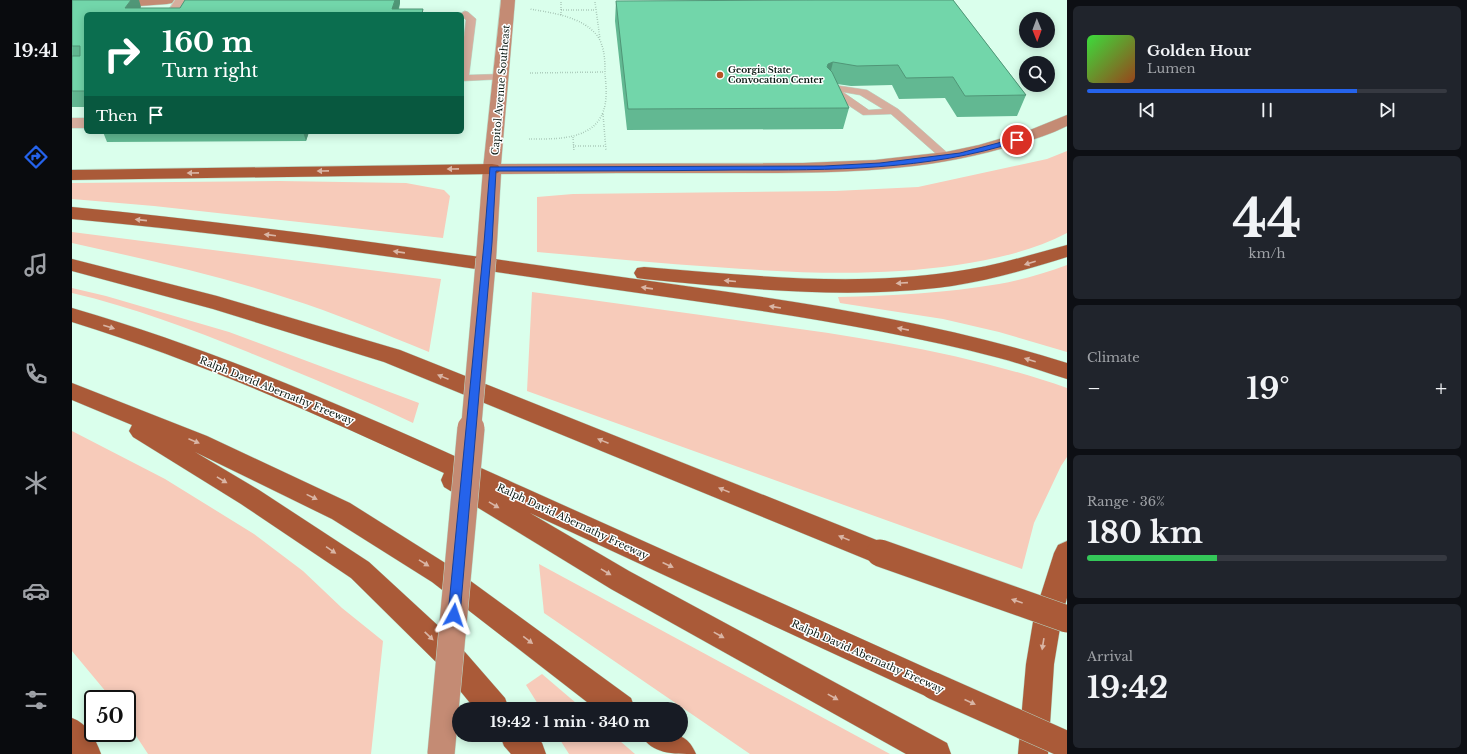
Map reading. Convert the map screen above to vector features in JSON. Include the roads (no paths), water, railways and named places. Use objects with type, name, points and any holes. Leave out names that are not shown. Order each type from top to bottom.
[{"type":"highway","points":[[72,175],[492,169]]},
{"type":"highway","points":[[72,213],[174,224],[438,257],[740,301],[853,319],[939,336],[1002,351],[1067,371]]},
{"type":"highway","points":[[438,257],[817,286],[883,285],[939,280],[1022,265],[1067,251]]},
{"type":"highway","points":[[72,264],[217,303],[392,356],[880,553],[1067,619]]},
{"type":"highway","name":"Ralph David Abernathy Freeway","points":[[72,315],[162,344],[352,420],[934,686],[1067,745]]},
{"type":"highway","points":[[76,393],[250,497],[360,570],[448,654],[488,702]]},
{"type":"highway","points":[[76,393],[199,443],[341,511],[441,574],[611,702]]},
{"type":"highway","points":[[352,420],[620,580],[929,750]]},
{"type":"highway","points":[[1033,754],[1040,664],[1048,616],[1067,553]]},
{"type":"highway","points":[[72,733],[86,754]]},
{"type":"highway","points":[[521,742],[531,754]]},
{"type":"highway","points":[[665,742],[681,754]]},
{"type":"main road","points":[[72,7],[167,0]]},
{"type":"main road","name":"Capitol Avenue Southeast","points":[[441,754],[488,243],[492,169],[508,0]]},
{"type":"main road","points":[[492,169],[824,168],[880,166],[946,157],[995,147],[1056,126],[1067,120]]},
{"type":"street","points":[[174,12],[182,0]]},
{"type":"street","points":[[72,123],[84,128]]},
{"type":"lane","points":[[464,70],[471,18],[465,14]]},
{"type":"lane","points":[[464,78],[501,77]]},
{"type":"lane","points":[[894,111],[867,112],[828,87],[863,92],[894,111],[946,157]]},
{"type":"place","name":"Georgia State Convocation Center","points":[[720,75]]}]
